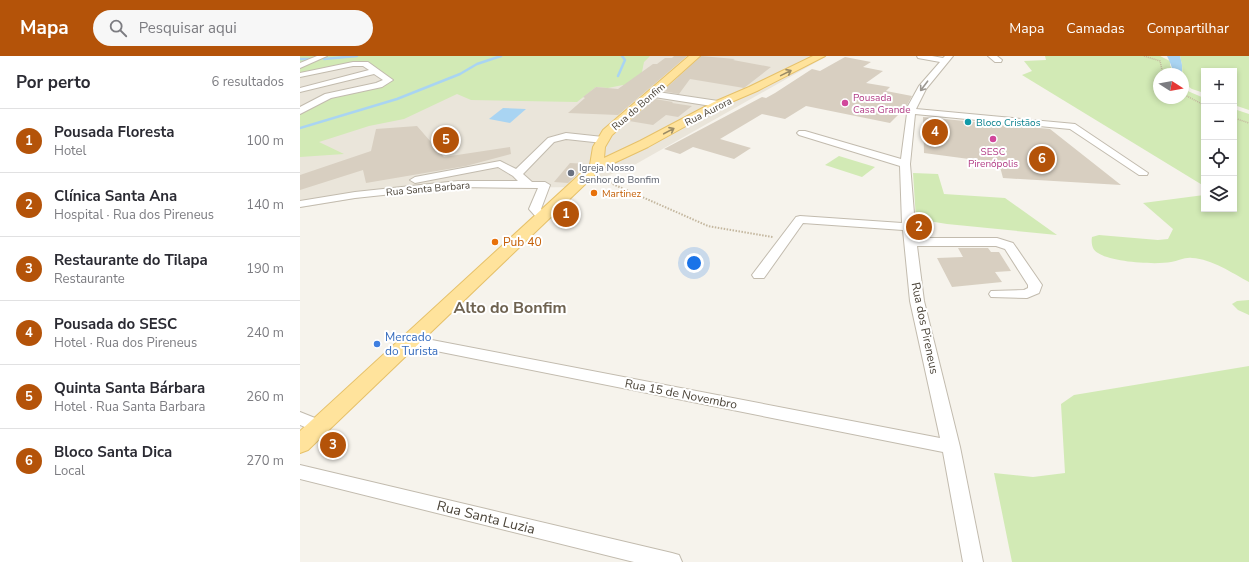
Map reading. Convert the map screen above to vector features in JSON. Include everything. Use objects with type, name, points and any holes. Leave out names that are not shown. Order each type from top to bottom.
[{"type":"main road","name":"Rua do Bonfim","points":[[592,170],[599,147],[607,133],[695,56]]},
{"type":"main road","name":"Rua Aurora","points":[[300,444],[541,216],[592,170],[718,104],[753,89],[820,56]]},
{"type":"main road","points":[[604,138],[644,144]]},
{"type":"street","points":[[300,66],[322,56]]},
{"type":"street","points":[[921,56],[947,58]]},
{"type":"street","name":"Rua dos Pireneus","points":[[947,58],[922,88],[912,106],[905,164],[909,235],[917,301],[951,447],[973,562]]},
{"type":"street","points":[[300,75],[353,64],[365,64],[390,80],[379,85],[328,96],[300,111]]},
{"type":"street","points":[[300,90],[376,71]]},
{"type":"street","points":[[651,94],[718,104]]},
{"type":"street","points":[[911,111],[1072,126],[1143,173]]},
{"type":"street","points":[[802,133],[905,164]]},
{"type":"street","points":[[517,174],[551,140],[566,136],[604,138]]},
{"type":"street","points":[[415,180],[500,164],[517,174],[522,180],[530,185]]},
{"type":"street","name":"Rua Santa Barbara","points":[[300,204],[355,195],[458,184],[545,185],[535,209],[541,216]]},
{"type":"street","points":[[759,275],[800,219],[909,235],[998,242],[1009,246],[1035,285],[1034,290],[1027,294],[996,294]]},
{"type":"street","name":"Rua 15 de Novembro","points":[[411,340],[951,447]]},
{"type":"street","points":[[300,418],[319,427]]},
{"type":"street","name":"Rua Santa Luzia","points":[[300,472],[672,562]]},
{"type":"path","points":[[1144,56],[1160,61],[1161,68]]},
{"type":"path","points":[[1189,97],[1202,104]]},
{"type":"path","points":[[1237,119],[1249,123]]},
{"type":"path","points":[[592,170],[600,178],[708,226],[786,239]]},
{"type":"shaded area","points":[[325,56],[827,56],[636,164],[580,187],[415,189],[300,208],[300,65]]},
{"type":"green space","points":[[300,56],[650,56],[644,62],[639,87],[623,85],[608,88],[596,87],[577,102],[471,100],[457,94],[404,119],[369,126],[319,142],[344,154],[300,157],[300,112],[328,97],[391,80],[367,64],[300,74]]},
{"type":"green space","points":[[1045,56],[1160,56],[1170,61],[1171,68],[1153,68],[1153,104],[1189,104],[1189,92],[1201,97],[1201,184],[1022,75],[1032,71],[1024,61],[1046,60]]},
{"type":"green space","points":[[1180,56],[1249,56],[1249,110],[1237,106],[1237,68],[1201,68],[1201,92],[1189,87],[1189,68],[1182,68]]},
{"type":"green space","points":[[1237,110],[1249,114],[1249,282],[1222,267],[1199,259],[1189,258],[1174,262],[1144,263],[1113,259],[1094,250],[1092,246],[1092,237],[1099,235],[1158,240],[1168,239],[1173,229],[1143,203],[1201,195],[1201,212],[1237,212]]},
{"type":"green space","points":[[839,156],[875,167],[862,177],[825,165]]},
{"type":"green space","points":[[913,173],[938,174],[944,194],[1005,198],[1057,235],[947,224],[916,219]]},
{"type":"green space","points":[[1249,300],[1249,315],[1238,310],[1232,304],[1237,301]]},
{"type":"green space","points":[[1249,366],[1249,562],[1012,562],[994,473],[1033,477],[1065,473],[1061,404],[1074,395]]},
{"type":"water","points":[[1167,56],[1180,56],[1182,68],[1172,68]]},
{"type":"water","points":[[503,108],[526,109],[510,123],[489,119]]},
{"type":"building","points":[[674,56],[687,56],[618,115],[568,113],[585,98],[583,97],[596,87],[618,89],[653,64],[657,64],[665,58],[672,58]]},
{"type":"building","points":[[701,56],[735,59],[733,60],[771,67],[744,88],[690,79],[679,94],[663,91]]},
{"type":"building","points":[[845,57],[871,62],[863,67],[883,71],[866,83],[890,87],[886,91],[912,96],[906,107],[890,123],[806,106],[785,119],[762,114],[720,139],[751,148],[734,159],[693,147],[680,154],[664,149],[762,97],[766,98],[812,69],[820,71]]},
{"type":"building","points":[[655,99],[692,106],[678,117],[666,115],[653,125],[629,121]]},
{"type":"building","name":"SESC Pirenópolis","points":[[923,117],[1050,129],[1121,185],[1003,178],[999,163],[924,153]]},
{"type":"building","points":[[417,126],[444,157],[510,147],[511,154],[466,166],[366,183],[363,170],[300,190],[300,175],[371,151],[376,129]]},
{"type":"building","name":"Igreja Nosso Senhor do Bonfim","points":[[570,163],[588,164],[568,183],[554,182]]},
{"type":"building","points":[[916,221],[926,222],[926,234],[917,233]]},
{"type":"building","points":[[958,248],[988,248],[991,252],[999,252],[1011,271],[995,272],[1002,282],[952,287],[937,258],[963,257]]},
{"type":"waterway","points":[[324,59],[357,56]]},
{"type":"waterway","points":[[300,128],[397,99],[460,74],[477,64],[501,56]]},
{"type":"waterway","points":[[618,76],[625,60],[622,56]]},
{"type":"waterway","points":[[300,59],[311,59]]},
{"type":"place","name":"Pousada Casa Grande","points":[[845,103]]},
{"type":"place","name":"Bloco Cristãos","points":[[968,122]]},
{"type":"place","name":"Pousada do SESC","points":[[935,132]]},
{"type":"place","name":"SESC Pirenópolis","points":[[993,139]]},
{"type":"place","name":"Quinta Santa Bárbara","points":[[446,140]]},
{"type":"place","name":"Bloco Santa Dica","points":[[1042,159]]},
{"type":"place","name":"Igreja Nosso Senhor do Bonfim","points":[[571,173]]},
{"type":"place","name":"Martinez","points":[[594,193]]},
{"type":"place","name":"Pousada Floresta","points":[[566,214]]},
{"type":"place","name":"Clínica Santa Ana","points":[[919,227]]},
{"type":"place","name":"Pub 40","points":[[495,242]]},
{"type":"place","name":"Mercado do Turista","points":[[377,344]]},
{"type":"place","name":"Restaurante do Tilapa","points":[[333,445]]},
{"type":"district","name":"Alto do Bonfim","points":[[510,307]]}]
